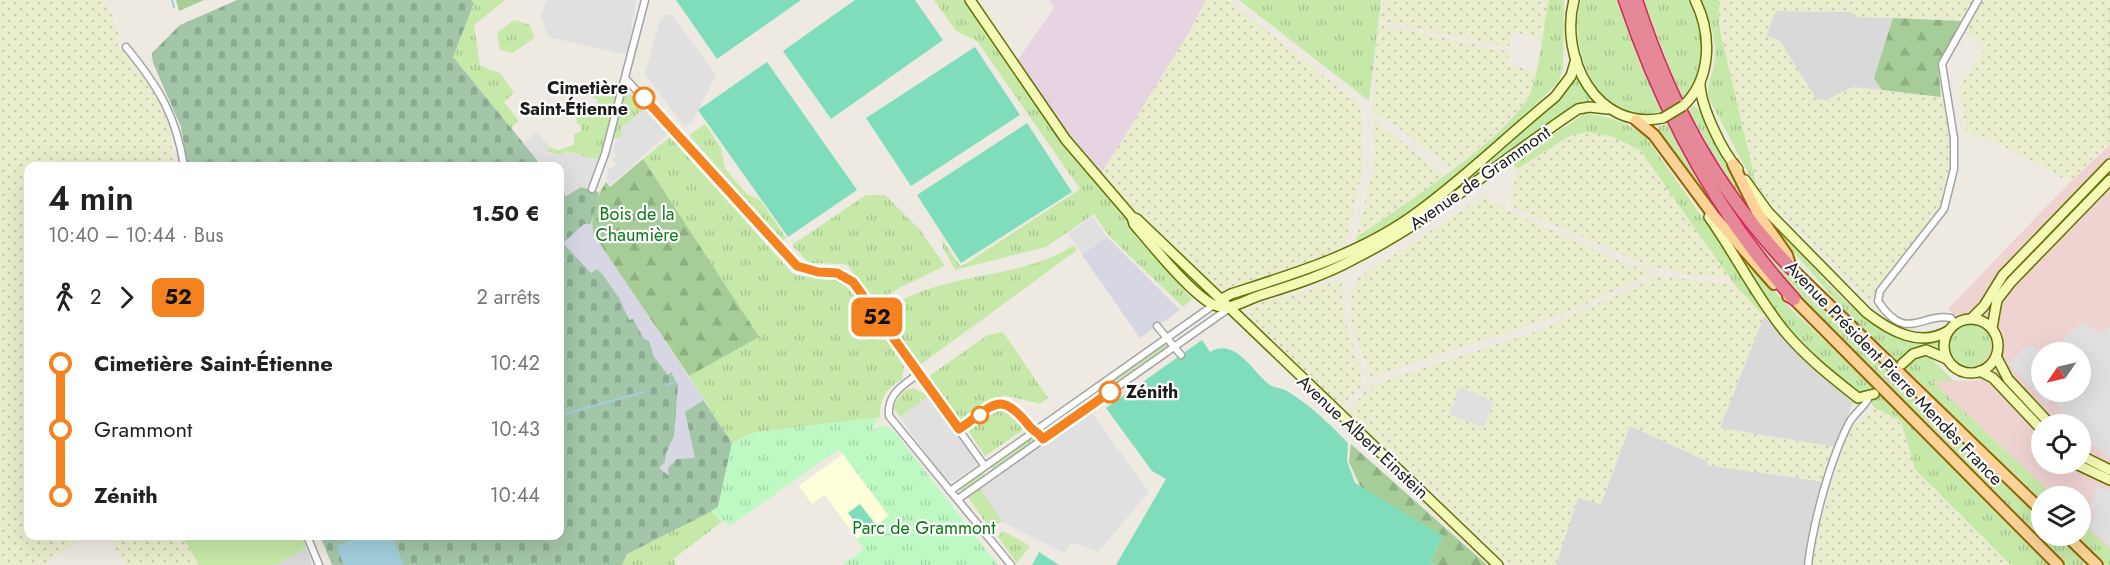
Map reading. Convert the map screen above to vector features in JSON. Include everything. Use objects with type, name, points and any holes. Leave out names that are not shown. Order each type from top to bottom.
[{"type":"highway","name":"Avenue Président Pierre Mendès France","points":[[1625,0],[1646,60],[1679,132],[1730,215],[1774,277],[1794,299]]},
{"type":"highway","name":"Avenue Président Pierre Mendès France","points":[[1636,0],[1672,96],[1707,160],[1737,207],[1791,268]]},
{"type":"main road","name":"Avenue Albert Einstein","points":[[970,0],[1072,148],[1132,217],[1134,224],[1179,274],[1228,309],[1498,565]]},
{"type":"main road","points":[[1574,0],[1571,24],[1576,59],[1585,83],[1594,96],[1608,109],[1636,120],[1654,135],[1685,179],[1759,298],[1787,334],[1821,368],[1858,398],[1871,396]]},
{"type":"main road","points":[[1636,120],[1663,118],[1683,106],[1700,83],[1705,65],[1707,39],[1695,0]]},
{"type":"main road","name":"Avenue de Grammont","points":[[1217,303],[1231,294],[1310,270],[1410,218],[1555,97],[1566,85],[1576,59]]},
{"type":"main road","points":[[1700,83],[1704,106],[1741,184],[1787,255],[1791,268]]},
{"type":"main road","name":"Avenue de Grammont","points":[[1228,309],[1248,299],[1314,278],[1354,260],[1416,224],[1578,109],[1590,107],[1608,109]]},
{"type":"main road","points":[[1733,164],[1768,212],[1867,313],[1883,325],[1922,339],[1948,331]]},
{"type":"main road","points":[[1947,359],[1944,342],[1948,331],[1956,323],[1972,318],[1980,310],[2003,275],[2110,164]]},
{"type":"main road","points":[[1685,179],[1782,294],[1794,299]]},
{"type":"main road","points":[[1992,328],[1997,300],[2011,282],[2110,180]]},
{"type":"main road","points":[[1354,249],[1354,260]]},
{"type":"main road","name":"Avenue Président Pierre Mendès France","points":[[1791,268],[2031,500]]},
{"type":"main road","points":[[1243,323],[1244,307],[1248,299]]},
{"type":"main road","name":"Avenue Président Pierre Mendès France","points":[[1794,299],[2058,565]]},
{"type":"main road","points":[[1972,318],[1992,328],[1997,340],[1996,356],[2007,379],[2040,414]]},
{"type":"main road","points":[[1902,364],[1912,354],[1926,350],[1947,359],[1961,371],[1980,371],[1987,368],[1996,356]]},
{"type":"main road","points":[[1980,371],[1993,378],[2031,418]]},
{"type":"main road","points":[[2091,460],[2110,470]]},
{"type":"main road","points":[[2091,471],[2110,480]]},
{"type":"main road","points":[[2077,546],[2097,565]]},
{"type":"street","points":[[592,189],[601,170],[645,0]]},
{"type":"street","points":[[1956,323],[1944,316],[1923,323],[1904,324],[1884,310],[1878,301],[1880,291],[1944,209],[1954,169],[1954,138],[1942,64],[1978,0]]},
{"type":"street","points":[[126,47],[162,94],[174,125],[183,162]]},
{"type":"street","points":[[626,79],[797,266],[810,271],[837,273],[853,282],[984,465]]},
{"type":"street","points":[[950,491],[1217,303]]},
{"type":"street","points":[[958,499],[1228,309]]},
{"type":"street","points":[[1157,326],[1181,355]]},
{"type":"street","points":[[918,374],[894,392],[888,407],[889,416],[1011,565]]},
{"type":"street","points":[[1808,565],[1813,532],[1839,447],[1856,412],[1871,396]]},
{"type":"street","points":[[1856,412],[1858,398]]},
{"type":"street","points":[[309,540],[319,565]]},
{"type":"shaded area","points":[[0,0],[105,0],[120,35],[118,45],[147,79],[159,100],[170,132],[174,162],[24,162],[24,540],[78,540],[44,565],[0,565]]},
{"type":"shaded area","points":[[547,0],[636,0],[627,55],[548,37],[541,15]]},
{"type":"shaded area","points":[[1049,0],[1206,0],[1188,34],[1100,176],[1017,61],[1054,8]]},
{"type":"shaded area","points":[[1206,0],[1228,0],[1361,105],[1363,167],[1345,245],[1316,260],[1231,290],[1218,289],[1100,176],[1188,34]]},
{"type":"shaded area","points":[[1384,0],[1549,0],[1541,39],[1513,32],[1509,47],[1380,21]]},
{"type":"shaded area","points":[[1719,0],[1973,0],[1962,21],[1858,17],[1852,12],[1776,11],[1766,36],[1780,41],[1816,99],[1826,100],[1853,87],[1941,97],[1948,110],[1950,169],[1940,207],[1871,302],[1757,189],[1719,26]]},
{"type":"shaded area","points":[[1982,0],[2110,0],[2110,141],[2070,182],[1997,143],[1966,132],[1959,88],[1986,47],[1965,32]]},
{"type":"shaded area","points":[[1775,11],[1852,12],[1858,17],[1893,18],[1874,78],[1882,90],[1853,87],[1826,100],[1816,99],[1780,41],[1766,36]]},
{"type":"shaded area","points":[[666,15],[672,15],[716,75],[692,123],[684,126],[645,74],[660,20]]},
{"type":"shaded area","points":[[1378,24],[1510,52],[1507,64],[1535,71],[1531,91],[1519,113],[1453,169],[1393,124],[1372,113]]},
{"type":"shaded area","points":[[646,107],[669,133],[610,185],[606,181],[608,170],[616,164],[612,160],[617,156],[613,151],[617,139],[623,134],[620,129]]},
{"type":"shaded area","points":[[1373,119],[1445,176],[1356,238],[1375,161]]},
{"type":"shaded area","points":[[536,132],[550,147],[546,151],[548,153],[561,156],[565,151],[599,160],[594,177],[586,188],[581,187],[566,196],[564,193],[564,162],[539,162],[524,144]]},
{"type":"shaded area","points":[[1587,132],[1611,136],[1640,150],[1730,278],[1691,275],[1649,266],[1510,206],[1517,169],[1571,135]]},
{"type":"shaded area","points":[[2110,145],[2110,549],[2091,531],[2091,486],[2043,486],[1931,380],[1979,381],[1974,366],[1979,365],[1969,324],[1964,324],[1948,309],[2070,182]]},
{"type":"shaded area","points":[[1485,196],[1507,210],[1612,258],[1653,273],[1564,314],[1371,377],[1352,326],[1351,294],[1359,277]]},
{"type":"shaded area","points":[[1093,217],[1107,237],[1082,255],[1068,233]]},
{"type":"shaded area","points":[[584,224],[591,224],[594,235],[704,400],[685,412],[695,458],[677,459],[668,468],[669,476],[659,468],[665,462],[666,453],[674,436],[678,385],[671,372],[668,375],[654,357],[649,341],[644,339],[633,319],[629,320],[619,298],[603,275],[597,269],[591,273],[564,242]]},
{"type":"shaded area","points":[[1107,237],[1180,310],[1140,338],[1082,255]]},
{"type":"shaded area","points":[[1660,276],[1735,285],[1764,316],[1720,428],[1835,447],[1825,482],[1707,465],[1708,461],[1630,426],[1601,504],[1578,498],[1556,565],[1509,565],[1441,501],[1444,499],[1419,480],[1349,412],[1365,391],[1383,381],[1532,333]]},
{"type":"shaded area","points":[[1342,278],[1344,317],[1362,374],[1361,387],[1343,404],[1337,403],[1255,323],[1248,309],[1251,305],[1296,294]]},
{"type":"shaded area","points":[[1764,316],[1819,374],[1854,401],[1835,447],[1720,428]]},
{"type":"shaded area","points":[[2085,322],[2101,335],[2110,326],[2110,457],[2091,445],[2091,414],[2062,414],[2063,412],[2055,402],[2091,402],[2091,342],[2061,342],[2069,332]]},
{"type":"shaded area","points":[[2031,346],[2031,387],[2009,364],[2024,347]]},
{"type":"shaded area","points":[[1460,387],[1494,401],[1484,427],[1449,415]]},
{"type":"shaded area","points":[[929,396],[979,464],[954,481],[943,478],[900,417]]},
{"type":"shaded area","points":[[1875,408],[1901,421],[1915,469],[2011,565],[1812,565],[1814,546],[1842,450],[1852,428]]},
{"type":"shaded area","points":[[1092,413],[1149,492],[1098,552],[1071,542],[1064,553],[1002,522],[980,488]]},
{"type":"shaded area","points":[[1630,426],[1708,462],[1707,465],[1825,482],[1810,525],[1803,565],[1556,565],[1578,498],[1601,504]]},
{"type":"shaded area","points":[[843,454],[889,516],[857,539],[825,495],[812,504],[799,486]]},
{"type":"shaded area","points":[[2097,486],[2110,491],[2110,546],[2091,529],[2096,511],[2091,508]]},
{"type":"shaded area","points":[[110,540],[184,540],[199,565],[125,565]]},
{"type":"shaded area","points":[[306,548],[312,565],[275,565]]},
{"type":"green space","points":[[176,0],[204,0],[179,11]]},
{"type":"green space","name":"Cimetière Saint-Étienne","points":[[237,0],[471,0],[474,3],[453,57],[539,162],[187,162],[181,127],[153,63],[152,53],[180,25]]},
{"type":"green space","points":[[471,0],[505,0],[474,25],[480,66],[500,73],[514,93],[504,102],[519,121],[511,128],[453,57],[474,4]]},
{"type":"green space","points":[[676,0],[801,0],[717,59]]},
{"type":"green space","points":[[855,0],[915,0],[943,40],[831,119],[783,51]]},
{"type":"green space","points":[[934,0],[965,0],[1074,157],[1192,299],[1183,307],[1109,236],[1094,214],[1046,247],[955,270],[943,248],[942,239],[960,266],[964,265],[1080,189],[977,41],[956,31]]},
{"type":"green space","points":[[1239,0],[1381,0],[1369,101]]},
{"type":"green space","points":[[1549,0],[1564,0],[1563,69],[1558,82],[1460,171],[1398,219],[1374,235],[1358,242],[1356,238],[1480,148],[1521,108],[1531,91],[1540,58]]},
{"type":"green space","points":[[1581,0],[1619,0],[1645,73],[1662,111],[1640,113],[1621,108],[1605,97],[1593,81],[1584,62],[1579,41],[1578,20]]},
{"type":"green space","points":[[1643,0],[1688,0],[1694,12],[1701,52],[1696,77],[1682,100]]},
{"type":"green space","points":[[1700,0],[1719,0],[1719,26],[1757,189],[1709,99],[1708,86],[1714,66],[1715,49],[1710,24]]},
{"type":"green space","points":[[1893,18],[1962,21],[1938,65],[1941,97],[1882,90],[1874,78]]},
{"type":"green space","points":[[514,20],[530,25],[534,38],[513,53],[500,50],[497,33]]},
{"type":"green space","points":[[975,47],[1020,115],[911,186],[866,118]]},
{"type":"green space","points":[[767,62],[857,190],[788,237],[698,110]]},
{"type":"green space","points":[[1576,74],[1591,103],[1572,106],[1414,222],[1509,138],[1563,96]]},
{"type":"green space","points":[[619,86],[599,160],[565,151],[562,156],[546,151],[550,147],[558,150],[574,145],[574,134],[581,131],[580,124],[577,124],[575,105],[593,113],[598,100],[572,87]]},
{"type":"green space","points":[[628,92],[646,107],[620,129],[624,134],[617,139],[613,137],[624,95]]},
{"type":"green space","points":[[1693,106],[1700,110],[1754,216],[1726,178],[1687,113]]},
{"type":"green space","points":[[1584,114],[1618,121],[1642,134],[1648,140],[1738,268],[1764,316],[1735,285],[1640,150],[1611,136],[1587,132],[1571,135],[1517,169],[1512,163]]},
{"type":"green space","points":[[1027,123],[1072,192],[961,263],[917,195]]},
{"type":"green space","points":[[705,124],[721,148],[725,168],[747,194],[761,201],[786,238],[782,241],[689,135]]},
{"type":"green space","points":[[1667,124],[1728,227],[1656,132],[1659,126]]},
{"type":"green space","points":[[670,137],[793,274],[835,279],[843,284],[862,305],[904,366],[902,379],[891,387],[882,400],[880,417],[752,433],[732,443],[689,376],[758,337],[643,159]]},
{"type":"green space","name":"Bois de la Chaumière","points":[[643,159],[759,337],[689,376],[594,235],[592,222],[594,208],[606,182],[610,187]]},
{"type":"green space","points":[[581,187],[599,192],[591,224],[594,235],[732,443],[718,508],[627,554],[622,565],[332,565],[322,540],[564,540],[564,193],[566,196]]},
{"type":"green space","points":[[866,195],[885,195],[920,230],[945,266],[901,287],[875,303],[847,264],[809,263],[792,245]]},
{"type":"green space","points":[[1733,208],[1895,375],[2031,507],[2031,533],[1825,323],[1777,271],[1744,230]]},
{"type":"green space","points":[[1779,228],[1830,285],[1870,321],[1892,334],[1915,341],[1939,341],[1938,349],[1927,347],[1918,349],[1901,362],[1906,367],[1918,357],[1929,356],[1954,381],[1932,381],[2043,486],[2031,486],[2031,495],[1858,326],[1775,231]]},
{"type":"green space","points":[[1731,243],[1791,309],[1880,393],[2052,565],[2011,565],[1915,469],[1901,421],[1875,408],[1871,403],[1876,396],[1858,395],[1818,363],[1784,326]]},
{"type":"green space","points":[[1074,245],[1077,250],[920,365],[885,314],[884,311],[906,298],[930,288],[1030,265]]},
{"type":"green space","points":[[1970,324],[1978,325],[1985,330],[1990,337],[1990,353],[1985,360],[1978,365],[1970,366],[1962,365],[1955,360],[1950,353],[1949,345],[1950,337],[1955,330],[1962,325]]},
{"type":"green space","points":[[1003,332],[1048,398],[1040,404],[1004,395],[961,422],[929,376],[988,335]]},
{"type":"green space","points":[[1202,340],[1210,352],[1228,349],[1236,352],[1270,385],[1295,396],[1334,429],[1348,443],[1347,461],[1355,483],[1443,536],[1430,562],[1435,565],[1116,565],[1166,479],[1152,471],[1106,408]]},
{"type":"green space","points":[[1166,341],[1170,346],[1046,433],[1042,428]]},
{"type":"green space","points":[[913,388],[929,396],[900,417],[894,408],[897,401],[900,395]]},
{"type":"green space","points":[[997,409],[1007,409],[1024,429],[985,456],[968,430]]},
{"type":"green space","name":"Parc de Grammont","points":[[880,417],[872,427],[874,430],[882,425],[893,430],[998,565],[842,565],[864,549],[857,539],[889,516],[839,449],[730,526],[711,511],[718,507],[732,443],[752,433]]},
{"type":"green space","points":[[1035,434],[1039,440],[993,471],[989,465]]},
{"type":"green space","points":[[1351,444],[1487,565],[1435,565],[1430,562],[1443,536],[1361,488],[1349,462]]},
{"type":"green space","points":[[983,471],[985,477],[965,491],[960,490],[960,486]]},
{"type":"green space","points":[[980,488],[1002,522],[988,526],[968,497]]},
{"type":"green space","points":[[860,504],[876,525],[864,534],[848,513]]},
{"type":"green space","points":[[711,511],[722,522],[673,559],[676,565],[622,565],[627,554]]},
{"type":"green space","points":[[1003,531],[1030,546],[1017,563],[998,537]]},
{"type":"green space","points":[[2091,531],[2110,549],[2110,565],[2103,565],[2083,546],[2091,546]]},
{"type":"green space","points":[[184,540],[303,540],[306,548],[275,565],[199,565]]},
{"type":"green space","points":[[2044,546],[2072,546],[2092,565],[2063,565]]},
{"type":"green space","points":[[1039,552],[1059,565],[1032,565]]},
{"type":"water","points":[[352,540],[394,540],[404,565],[344,565],[336,546]]},
{"type":"waterway","points":[[172,0],[174,7]]},
{"type":"waterway","points":[[667,385],[676,382]]},
{"type":"waterway","points":[[564,414],[644,392]]},
{"type":"tunnel","points":[[1877,390],[1901,365]]},
{"type":"bus line","name":"52","points":[[644,98],[797,266],[818,272],[837,273],[853,282],[959,429],[994,405],[1004,403],[1013,407],[1043,439],[1110,392]]},
{"type":"place","name":"Cimetière Saint-Étienne","points":[[644,98]]},
{"type":"place","name":"Zénith","points":[[1110,392]]}]
